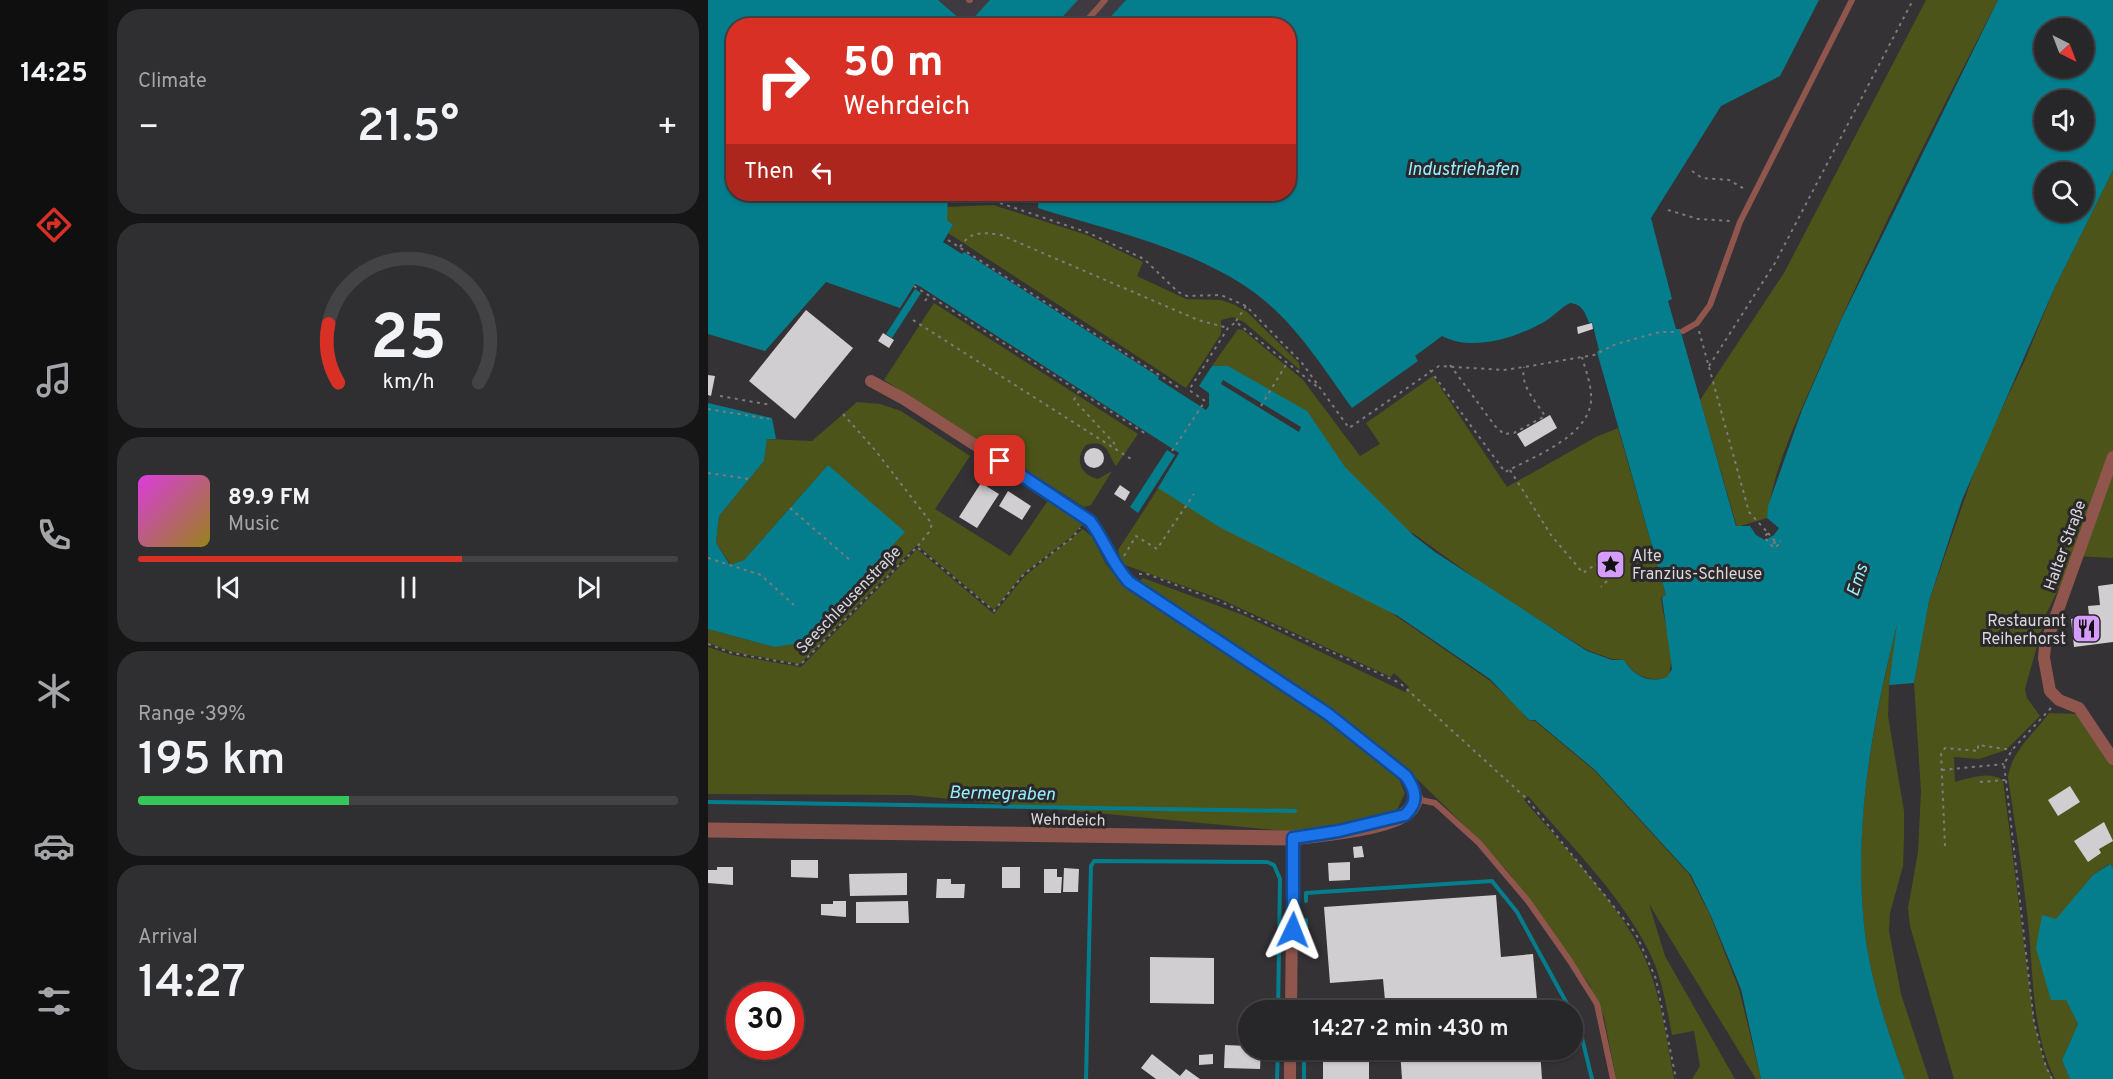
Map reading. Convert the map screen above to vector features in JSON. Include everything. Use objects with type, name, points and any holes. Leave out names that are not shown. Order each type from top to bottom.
[{"type":"street","points":[[871,381],[914,405],[1090,521],[1100,535],[1118,571],[1139,590],[1328,714],[1406,776],[1414,788],[1416,799]]},
{"type":"street","name":"Halter Straße","points":[[2059,700],[2048,686],[2045,646],[2113,457]]},
{"type":"street","points":[[2059,700],[2079,708],[2113,759]]},
{"type":"street","name":"Wehrdeich","points":[[708,830],[1293,838],[1405,815],[1413,808],[1416,799]]},
{"type":"street","points":[[1291,1000],[1293,838]]},
{"type":"street","points":[[1290,1060],[1290,1079]]},
{"type":"lane","points":[[1089,18],[1105,0]]},
{"type":"lane","points":[[1683,331],[1697,323],[1710,305],[1740,222],[1852,0]]},
{"type":"lane","points":[[1416,799],[1435,803],[1479,843],[1528,901],[1564,952],[1597,1004],[1613,1079]]},
{"type":"path","points":[[1709,366],[1775,263],[1913,0]]},
{"type":"path","points":[[1692,171],[1702,178],[1729,180],[1754,195]]},
{"type":"path","points":[[994,201],[1089,233],[1144,259],[1173,287],[1187,296],[1221,295],[1246,306],[1299,360],[1349,428],[1431,370],[1449,366],[1504,370],[1524,367],[1594,355],[1616,344],[1660,332],[1683,331]]},
{"type":"path","points":[[1668,210],[1698,219],[1740,222]]},
{"type":"path","points":[[960,247],[972,235],[983,232],[1001,235],[1198,320],[1228,328]]},
{"type":"path","points":[[948,240],[1181,389]]},
{"type":"path","points":[[914,286],[1146,434]]},
{"type":"path","points":[[926,301],[929,295]]},
{"type":"path","points":[[1172,451],[1205,401],[1189,390],[1228,328],[1236,322],[1246,306]]},
{"type":"path","points":[[913,320],[1131,459]]},
{"type":"path","points":[[1236,322],[1322,391]]},
{"type":"path","points":[[1697,323],[1749,512],[1778,544],[1774,548],[1764,537],[1768,533]]},
{"type":"path","points":[[1431,370],[1505,472],[1575,433],[1588,415],[1591,395],[1582,357]]},
{"type":"path","points":[[1261,406],[1287,363]]},
{"type":"path","points":[[1449,366],[1504,434],[1514,433],[1545,416],[1527,390],[1522,376],[1524,367]]},
{"type":"path","points":[[1079,391],[1074,400],[1114,443],[1116,450]]},
{"type":"path","points":[[720,396],[771,405]]},
{"type":"path","points":[[708,409],[770,419]]},
{"type":"path","points":[[843,414],[875,450],[932,524],[929,532],[917,547]]},
{"type":"path","points":[[1509,469],[1551,535],[1583,573],[1596,564],[1609,579],[1601,587]]},
{"type":"path","points":[[708,473],[749,479]]},
{"type":"path","points":[[1194,494],[1157,549],[1136,536],[1118,571],[1147,574],[1221,602],[1400,683],[1526,798],[1636,934],[1656,979],[1676,1079]]},
{"type":"path","points":[[790,508],[851,561]]},
{"type":"path","name":"Seeschleusenstraße","points":[[708,644],[732,654],[800,665],[917,547],[994,612],[1030,568],[1090,521]]},
{"type":"path","points":[[1773,543],[1781,541]]},
{"type":"path","points":[[708,558],[761,575],[794,605]]},
{"type":"path","points":[[2052,1079],[2034,1022],[2021,891],[2004,764],[2012,750],[2059,700]]},
{"type":"path","points":[[1945,846],[1941,753],[1945,748],[1978,751],[1978,745],[2012,750]]},
{"type":"path","points":[[1941,770],[2004,764]]},
{"type":"path","points":[[1980,782],[2006,780]]},
{"type":"shaded area","points":[[938,0],[1126,0],[1110,18],[983,18],[978,14],[974,18],[959,18]]},
{"type":"green space","points":[[1926,0],[1998,0],[1908,178],[1843,314],[1782,457],[1767,518],[1737,527],[1700,400],[1784,273]]},
{"type":"green space","points":[[2113,170],[2113,558],[2075,556],[2046,614],[2025,689],[2027,698],[2040,716],[2006,750],[1979,759],[1954,757],[1955,782],[1985,776],[2003,780],[2034,1022],[2044,1061],[2053,1079],[1954,1079],[1910,926],[1908,908],[1918,852],[1921,791],[1914,683],[1929,601],[1980,455],[2025,360],[2054,289],[2087,222],[2094,222],[2094,208]]},
{"type":"green space","points":[[993,205],[1087,235],[1143,262],[1137,276],[1186,299],[1221,300],[1235,305],[1247,312],[1299,363],[1300,370],[1244,322],[1233,317],[1221,320],[1221,334],[1186,388],[948,233],[953,225],[947,220],[947,207]]},
{"type":"green space","points":[[934,303],[1138,434],[1116,466],[1106,448],[1099,444],[1086,445],[1082,450],[1081,466],[1087,474],[1098,479],[1112,471],[1091,505],[1084,507],[884,380]]},
{"type":"green space","points":[[1238,329],[1243,330],[1303,380],[1360,456],[1380,444],[1366,423],[1433,376],[1507,487],[1596,437],[1618,428],[1666,595],[1661,597],[1671,658],[1668,677],[1655,679],[1643,677],[1624,660],[1612,659],[1587,650],[1490,589],[1414,534],[1387,521],[1290,413],[1212,366]]},
{"type":"green space","points":[[857,402],[880,404],[901,411],[970,456],[935,509],[1010,556],[1049,499],[1085,522],[1071,537],[1023,574],[994,610],[917,545],[800,664],[733,652],[708,643],[708,629],[774,647],[828,465],[744,560],[731,565],[716,543],[719,516],[764,461],[767,439],[812,441]]},
{"type":"green space","points":[[1163,481],[1306,554],[1489,680],[1518,707],[1528,720],[1535,721],[1595,771],[1689,874],[1710,915],[1739,989],[1761,1079],[1756,1079],[1649,904],[1665,956],[1735,1079],[1692,1079],[1700,1066],[1694,1031],[1672,1035],[1659,978],[1642,938],[1613,895],[1528,796],[1524,800],[1593,880],[1626,924],[1653,980],[1664,1022],[1674,1079],[1616,1079],[1604,1017],[1589,984],[1509,873],[1479,840],[1407,769],[1139,582],[1143,578],[1243,615],[1405,692],[1409,687],[1394,673],[1391,677],[1220,599],[1122,564],[1118,550]]},
{"type":"green space","points":[[1083,529],[1092,537],[1106,564],[1127,589],[1324,718],[1397,775],[1405,793],[1397,810],[1384,816],[1296,832],[909,795],[708,794],[708,647],[732,655],[801,667],[917,549],[994,614],[1025,576]]},
{"type":"green space","points":[[1899,617],[1889,685],[1888,716],[1904,811],[1904,838],[1903,866],[1890,913],[1889,931],[1901,994],[1929,1079],[1905,1079],[1898,1060],[1870,964],[1861,885],[1861,846],[1868,769],[1881,693]]},
{"type":"green space","points":[[2049,713],[2077,714],[2113,766],[2113,868],[2109,864],[2093,875],[2056,920],[2066,1000],[2078,1024],[2062,1060],[2070,1079],[2055,1079],[2041,1040],[2034,998],[2023,879],[2008,778],[2018,751]]},
{"type":"water","points":[[708,0],[938,0],[959,18],[726,18],[726,201],[948,201],[947,220],[953,225],[943,242],[962,254],[964,252],[1159,377],[1158,379],[1206,410],[1209,406],[1209,393],[1199,386],[1212,366],[1228,366],[1307,411],[1345,467],[1413,535],[1435,552],[1587,651],[1612,660],[1624,660],[1642,677],[1660,679],[1667,677],[1672,669],[1662,597],[1666,595],[1597,352],[1599,350],[1592,322],[1589,323],[1582,309],[1570,303],[1533,328],[1494,341],[1467,343],[1442,336],[1415,356],[1418,361],[1352,408],[1290,325],[1265,301],[1241,284],[1215,269],[1157,244],[1038,208],[1038,201],[1296,201],[1296,18],[1109,18],[1126,0],[1819,0],[1780,76],[1721,106],[1651,218],[1672,299],[1668,301],[1676,329],[1680,329],[1736,526],[1750,526],[1756,535],[1765,540],[1774,535],[1779,528],[1767,518],[1768,506],[1802,410],[1841,320],[1998,0],[2113,0],[2113,170],[2094,208],[2094,162],[2034,162],[2034,222],[2087,222],[2054,289],[1962,500],[1929,601],[1914,683],[1889,685],[1897,625],[1880,699],[1863,811],[1861,849],[1864,924],[1874,983],[1905,1079],[1761,1079],[1741,989],[1711,916],[1691,875],[1595,770],[1535,720],[1529,720],[1490,679],[1398,616],[1221,528],[1158,488],[1179,453],[921,287],[915,284],[900,308],[826,282],[765,351],[708,334]]},
{"type":"water","points":[[990,0],[1078,0],[1061,18],[973,18]]},
{"type":"water","points":[[915,289],[921,293],[892,338],[886,334]]},
{"type":"water","points":[[708,403],[772,418],[776,439],[767,439],[764,461],[719,516],[716,543],[730,565],[744,560],[828,465],[905,532],[800,643],[774,647],[708,629]]},
{"type":"water","points":[[1167,450],[1175,455],[1138,513],[1130,507]]},
{"type":"water","points":[[2110,864],[2113,868],[2113,1079],[2070,1079],[2062,1060],[2078,1024],[2066,1000],[2051,1000],[2036,948],[2042,915],[2056,919],[2093,875]]},
{"type":"pier","points":[[1223,380],[1301,427],[1299,432],[1221,384]]},
{"type":"building","points":[[806,310],[853,348],[795,419],[749,381]]},
{"type":"building","points":[[1592,323],[1593,329],[1578,334],[1577,327]]},
{"type":"building","points":[[883,333],[894,340],[889,348],[878,341]]},
{"type":"building","points":[[708,375],[715,376],[711,396],[708,395]]},
{"type":"building","points":[[1550,415],[1557,428],[1525,447],[1517,434]]},
{"type":"building","points":[[1090,448],[1098,448],[1104,454],[1104,462],[1098,468],[1090,468],[1084,462],[1084,454]]},
{"type":"building","points":[[981,483],[999,494],[977,528],[959,517]]},
{"type":"building","points":[[1120,485],[1130,492],[1125,501],[1114,494]]},
{"type":"building","points":[[1008,491],[1031,506],[1022,520],[999,506]]},
{"type":"building","points":[[2113,584],[2113,642],[2074,647],[2071,619],[2089,616],[2088,606],[2100,605],[2098,586]]},
{"type":"building","points":[[2070,786],[2080,802],[2058,816],[2048,800]]},
{"type":"building","points":[[2104,822],[2113,841],[2099,849],[2101,853],[2088,862],[2074,841]]},
{"type":"building","points":[[1362,846],[1364,857],[1354,858],[1353,847]]},
{"type":"building","points":[[791,860],[818,860],[818,878],[791,877]]},
{"type":"building","points":[[1350,862],[1350,880],[1329,881],[1328,863]]},
{"type":"building","points":[[717,867],[733,867],[733,885],[708,883],[708,870],[717,870]]},
{"type":"building","points":[[1002,867],[1020,867],[1020,888],[1002,888]]},
{"type":"building","points":[[1064,868],[1079,869],[1078,892],[1063,892]]},
{"type":"building","points":[[1044,869],[1057,869],[1057,877],[1062,877],[1061,893],[1044,893]]},
{"type":"building","points":[[907,873],[907,895],[850,896],[849,874]]},
{"type":"building","points":[[937,879],[951,879],[951,884],[965,884],[964,898],[936,898]]},
{"type":"building","points":[[1496,895],[1501,957],[1533,954],[1537,1000],[1385,1000],[1383,979],[1330,983],[1324,907]]},
{"type":"building","points":[[833,901],[846,901],[846,917],[821,915],[821,904],[833,904]]},
{"type":"building","points":[[908,901],[909,923],[856,923],[856,902]]},
{"type":"building","points":[[1150,957],[1214,958],[1214,1004],[1150,1003]]},
{"type":"building","points":[[1225,1045],[1238,1046],[1238,1060],[1260,1060],[1260,1069],[1224,1068]]},
{"type":"building","points":[[1152,1054],[1180,1076],[1186,1069],[1200,1079],[1156,1079],[1141,1068]]},
{"type":"building","points":[[1213,1054],[1213,1064],[1199,1065],[1199,1055]]},
{"type":"building","points":[[1339,1060],[1369,1060],[1369,1079],[1323,1079],[1323,1062],[1339,1062]]},
{"type":"building","points":[[1401,1060],[1541,1060],[1542,1079],[1402,1079]]},
{"type":"waterway","name":"Bermegraben","points":[[708,802],[1295,811]]},
{"type":"waterway","points":[[1086,1079],[1091,866],[1094,861],[1267,862],[1274,865],[1280,879],[1278,1000]]},
{"type":"waterway","points":[[1306,901],[1306,893],[1492,881],[1517,912],[1565,1000]]},
{"type":"waterway","points":[[1306,920],[1306,952]]},
{"type":"waterway","points":[[1583,1042],[1592,1079]]},
{"type":"waterway","points":[[1277,1079],[1278,1060]]},
{"type":"waterway","points":[[1304,1060],[1304,1079]]},
{"type":"place","name":"Alte Franzius-Schleuse","points":[[1611,564]]},
{"type":"place","name":"Restaurant Reiherhorst","points":[[2087,629]]},
{"type":"route","points":[[1000,461],[1090,521],[1100,535],[1116,568],[1139,590],[1328,714],[1406,776],[1414,788],[1416,799],[1413,808],[1405,815],[1339,831],[1293,838],[1293,930]]},
{"type":"water label","name":"Industriehafen","points":[[1463,169]]},
{"type":"water label","name":"Ems","points":[[1857,580]]}]
